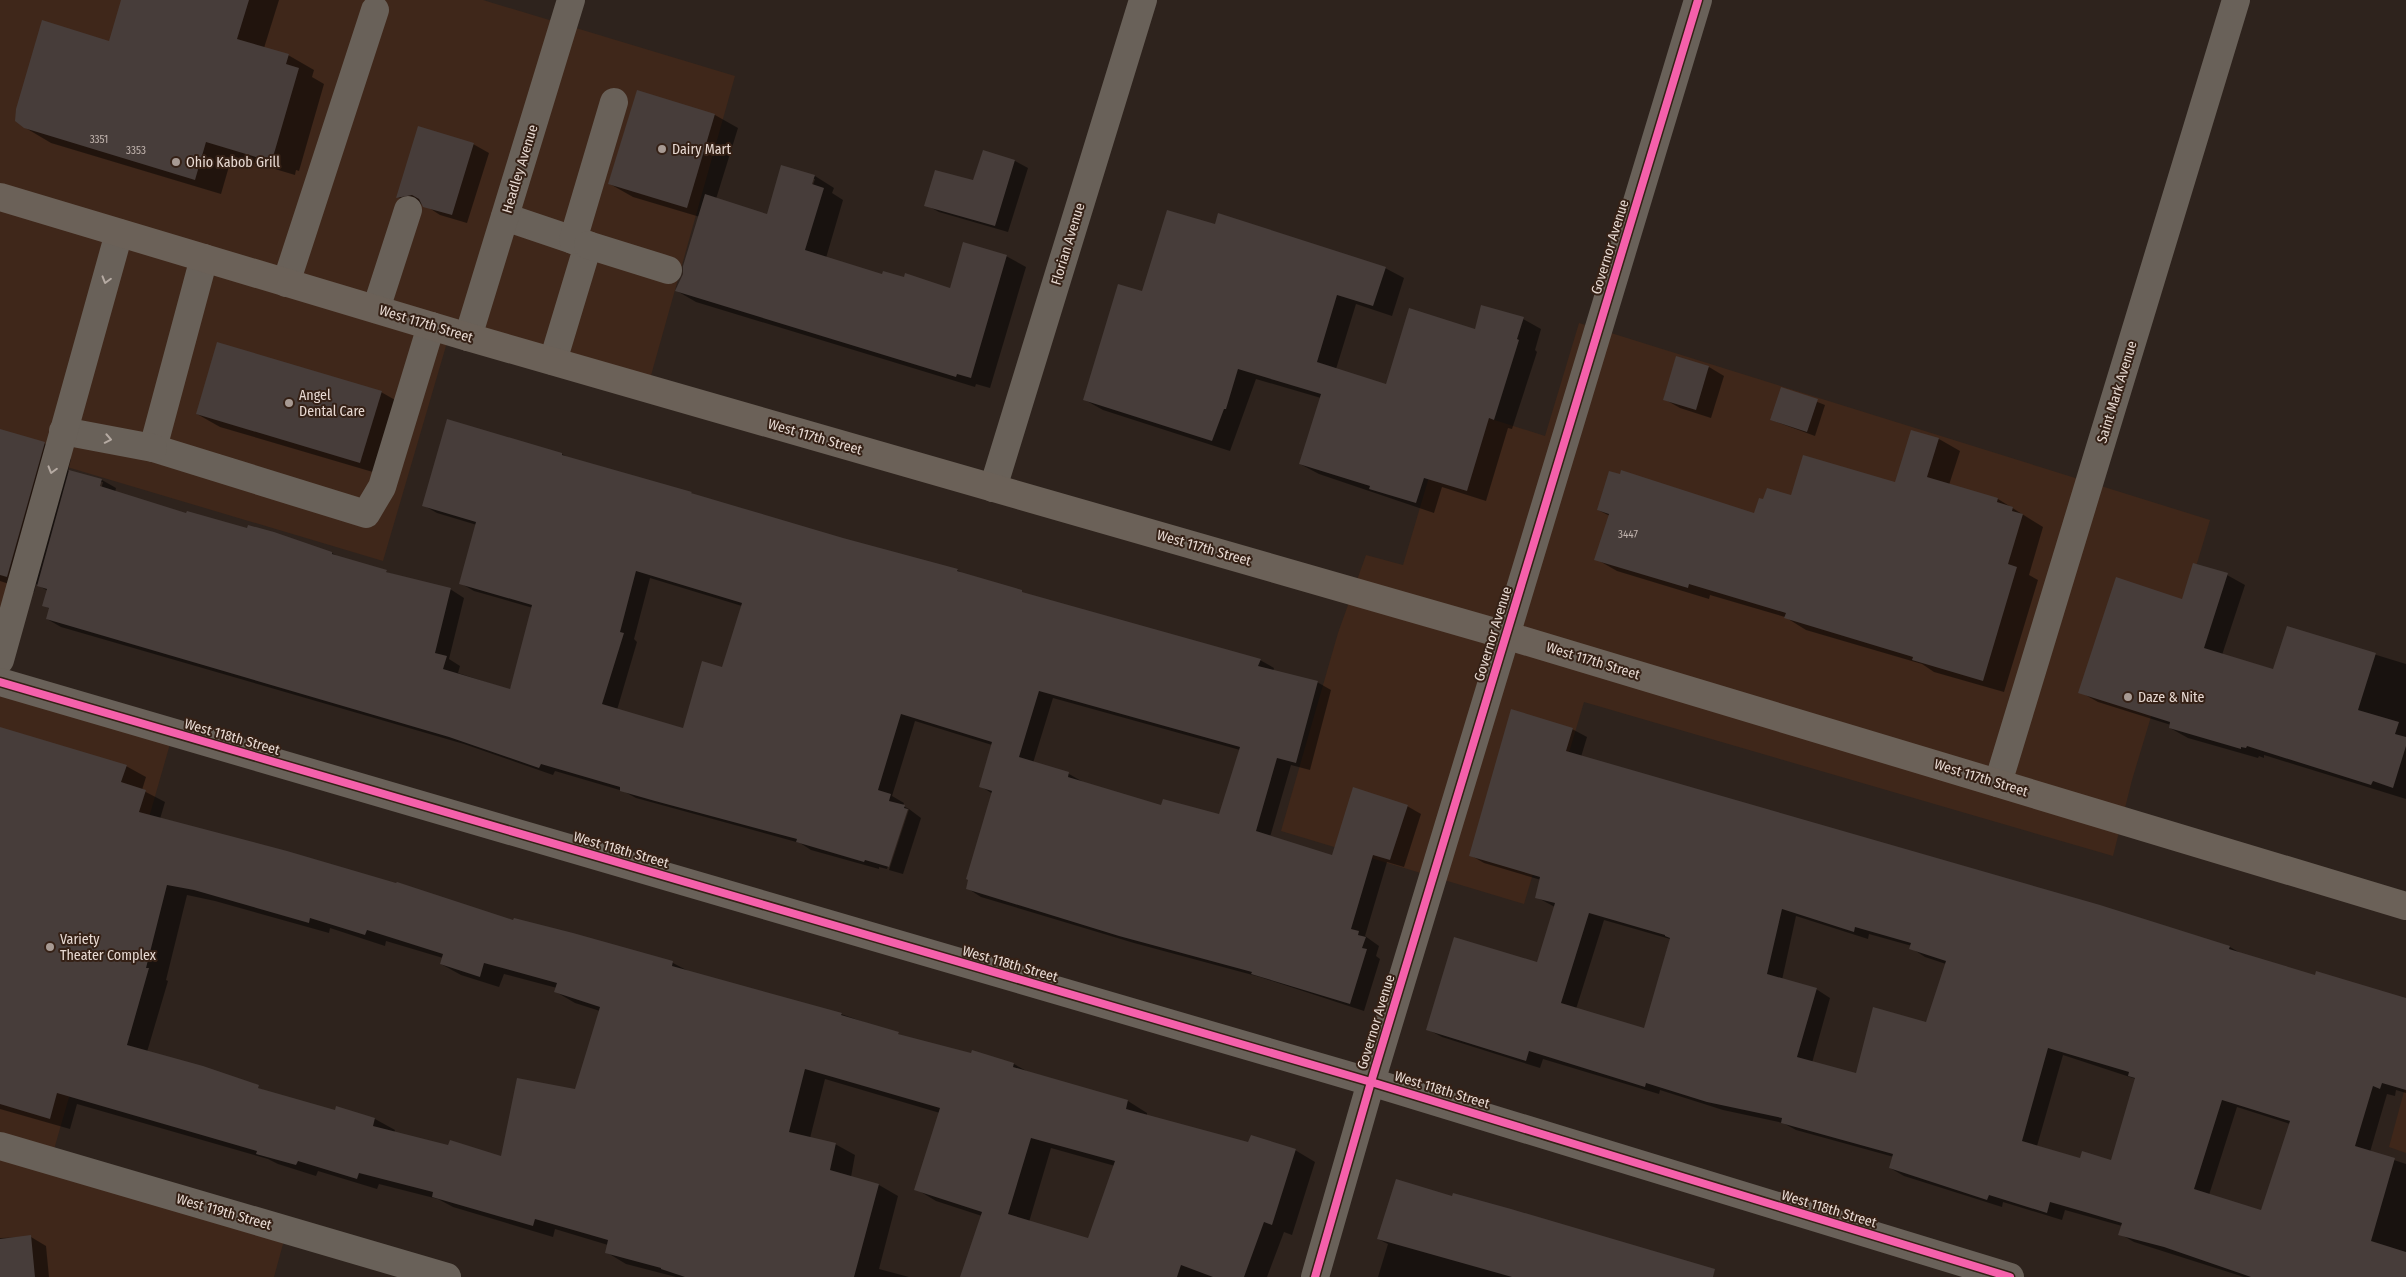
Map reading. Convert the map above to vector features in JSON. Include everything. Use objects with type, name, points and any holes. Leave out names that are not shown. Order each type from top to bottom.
[{"type":"main road","name":"West 117th Street","points":[[0,197],[553,362],[1505,635],[2406,906]]},
{"type":"street","name":"Headley Avenue","points":[[468,337],[571,0]]},
{"type":"street","name":"Florian Avenue","points":[[993,488],[1144,0]]},
{"type":"street","name":"Governor Avenue","points":[[1316,1277],[1371,1082],[1698,0]]},
{"type":"street","name":"Saint Mark Avenue","points":[[1998,783],[2236,0]]},
{"type":"street","points":[[286,283],[375,10]]},
{"type":"street","points":[[553,362],[614,102]]},
{"type":"street","points":[[376,309],[408,210]]},
{"type":"street","points":[[505,217],[580,243],[668,270]]},
{"type":"street","points":[[0,660],[119,233]]},
{"type":"street","points":[[153,448],[204,258]]},
{"type":"street","points":[[64,431],[153,448],[366,514],[382,487],[431,326]]},
{"type":"street","name":"West 118th Street","points":[[0,682],[1371,1082],[2010,1277]]},
{"type":"street","name":"West 119th Street","points":[[0,1146],[447,1277]]},
{"type":"shaded area","points":[[0,0],[483,0],[735,76],[650,379],[453,322],[383,561],[57,464],[5,673],[176,723],[53,1153],[289,1222],[274,1277],[0,1277]]},
{"type":"shaded area","points":[[1579,323],[2210,520],[2132,780],[2113,856],[1584,702],[1524,904],[1281,831],[1338,633],[1366,555],[1403,565],[1450,406],[1545,436]]},
{"type":"shaded area","points":[[2406,1084],[2406,1153],[2389,1147]]},
{"type":"building","points":[[121,0],[249,0],[237,39],[289,54],[286,64],[299,68],[273,157],[270,157],[269,161],[206,142],[195,180],[24,128],[15,121],[16,109],[42,20],[109,41]]},
{"type":"building","name":"Dairy Mart","points":[[637,90],[715,114],[687,208],[608,184]]},
{"type":"building","points":[[418,126],[474,143],[452,215],[423,207],[419,199],[412,195],[396,198]]},
{"type":"building","points":[[983,150],[1015,160],[995,226],[924,206],[935,170],[973,180]]},
{"type":"building","points":[[781,165],[815,175],[812,184],[824,188],[805,250],[882,274],[883,271],[904,277],[905,273],[950,288],[963,242],[1007,255],[971,378],[957,374],[956,377],[675,291],[683,274],[683,266],[705,194],[767,214]]},
{"type":"building","points":[[1167,210],[1215,224],[1218,213],[1386,267],[1373,306],[1337,295],[1317,362],[1386,384],[1409,308],[1475,329],[1481,305],[1524,317],[1517,339],[1519,340],[1494,420],[1489,418],[1467,491],[1424,478],[1416,503],[1369,489],[1370,486],[1299,464],[1321,394],[1238,369],[1226,409],[1224,409],[1212,441],[1083,400],[1118,284],[1142,291]]},
{"type":"building","name":"Angel Dental Care","points":[[217,342],[382,391],[360,463],[196,414]]},
{"type":"building","points":[[1676,356],[1709,366],[1696,410],[1663,400]]},
{"type":"building","points":[[1781,387],[1818,399],[1807,432],[1770,420]]},
{"type":"building","points":[[447,419],[843,538],[958,569],[957,571],[1022,590],[1022,592],[1261,659],[1258,666],[1318,681],[1296,763],[1277,758],[1256,831],[1332,855],[1353,787],[1408,805],[1390,860],[1373,855],[1351,929],[1359,931],[1358,935],[1366,937],[1362,948],[1367,949],[1350,1004],[1251,974],[1252,972],[1119,936],[966,889],[968,880],[966,879],[992,791],[979,787],[992,742],[901,714],[878,790],[891,794],[889,801],[905,805],[904,808],[908,809],[889,867],[865,860],[864,862],[796,842],[797,839],[620,791],[620,787],[541,764],[539,768],[449,737],[46,619],[49,608],[42,606],[47,589],[37,586],[69,470],[102,479],[100,486],[186,513],[187,511],[247,528],[248,525],[274,532],[332,552],[332,554],[387,570],[386,572],[451,588],[435,653],[447,656],[443,669],[510,689],[532,605],[459,584],[476,522],[422,506]],"holes":[[[636,571],[742,603],[722,667],[702,661],[683,728],[602,704],[624,633],[620,632]],[[1039,691],[1240,747],[1219,814],[1163,799],[1161,805],[1068,777],[1069,772],[1019,757]]]},
{"type":"building","points":[[0,429],[45,442],[7,577],[0,575]]},
{"type":"building","points":[[1911,430],[1939,438],[1927,477],[1998,498],[1997,502],[2013,507],[2012,511],[2023,514],[2008,564],[2017,567],[1983,681],[1912,660],[1913,657],[1784,618],[1786,613],[1689,584],[1688,588],[1594,560],[1609,514],[1597,510],[1609,471],[1620,474],[1621,470],[1754,513],[1759,498],[1763,499],[1767,488],[1791,495],[1803,455],[1895,482]]},
{"type":"building","points":[[2193,563],[2228,573],[2204,648],[2273,669],[2287,626],[2376,653],[2358,710],[2399,722],[2395,734],[2406,737],[2406,746],[2393,788],[2373,781],[2371,785],[2247,746],[2246,748],[2241,747],[2241,749],[2169,728],[2170,722],[2078,693],[2116,577],[2182,599]]},
{"type":"building","points":[[1511,709],[1573,728],[1566,751],[2100,905],[2230,946],[2229,949],[2315,975],[2316,971],[2406,998],[2406,1090],[2382,1083],[2380,1089],[2373,1086],[2355,1146],[2395,1158],[2371,1241],[2406,1252],[2406,1277],[2251,1277],[2164,1247],[2118,1235],[2122,1223],[2050,1202],[2047,1213],[1989,1195],[1987,1200],[1889,1168],[1893,1154],[1781,1123],[1782,1118],[1707,1102],[1646,1083],[1645,1087],[1529,1051],[1526,1061],[1426,1030],[1454,937],[1537,962],[1555,903],[1535,898],[1540,877],[1469,856]],"holes":[[[1782,909],[1854,932],[1855,927],[1911,943],[1909,949],[1946,961],[1926,1022],[1873,1007],[1856,1073],[1797,1057],[1817,988],[1767,974]],[[1589,913],[1670,938],[1644,1028],[1561,1003]],[[2048,1048],[2129,1072],[2128,1076],[2135,1078],[2111,1160],[2082,1151],[2080,1158],[2022,1141]],[[2222,1100],[2290,1121],[2261,1210],[2194,1189]]]},
{"type":"building","points":[[0,727],[127,765],[121,782],[146,790],[139,812],[397,882],[513,920],[514,918],[573,933],[673,961],[672,966],[842,1013],[841,1015],[899,1032],[898,1034],[971,1053],[972,1050],[1014,1063],[1013,1067],[1128,1100],[1126,1109],[1248,1142],[1251,1135],[1296,1149],[1272,1225],[1264,1222],[1244,1277],[1213,1277],[1181,1265],[1177,1277],[960,1277],[982,1212],[914,1190],[940,1108],[805,1069],[789,1132],[836,1143],[830,1170],[879,1184],[854,1277],[685,1277],[661,1268],[605,1253],[608,1240],[535,1219],[533,1226],[432,1197],[433,1192],[359,1173],[357,1179],[298,1161],[296,1165],[256,1154],[257,1151],[57,1093],[50,1119],[0,1104]],"holes":[[[167,885],[194,890],[309,923],[310,918],[365,935],[367,930],[443,954],[440,964],[480,977],[484,963],[557,983],[554,992],[600,1007],[575,1089],[517,1078],[501,1156],[450,1140],[448,1145],[373,1126],[375,1118],[336,1106],[335,1110],[258,1088],[259,1085],[203,1066],[127,1045],[149,968],[146,968]],[[1031,1138],[1115,1161],[1088,1238],[1008,1214]]]},
{"type":"building","points":[[1396,1179],[1452,1196],[1453,1193],[1511,1209],[1715,1269],[1713,1277],[1512,1277],[1377,1239]]},
{"type":"building","points":[[31,1235],[35,1277],[0,1277],[0,1239]]},
{"type":"cycle path","points":[[1315,1277],[1371,1082],[1698,0]]},
{"type":"cycle path","points":[[0,682],[1371,1082],[2010,1277]]},
{"type":"place","name":"Dairy Mart","points":[[662,149]]},
{"type":"place","name":"Ohio Kabob Grill","points":[[176,162]]},
{"type":"place","name":"Angel Dental Care","points":[[289,403]]},
{"type":"place","name":"Daze & Nite","points":[[2128,697]]},
{"type":"place","name":"Variety Theater Complex","points":[[50,947]]}]
